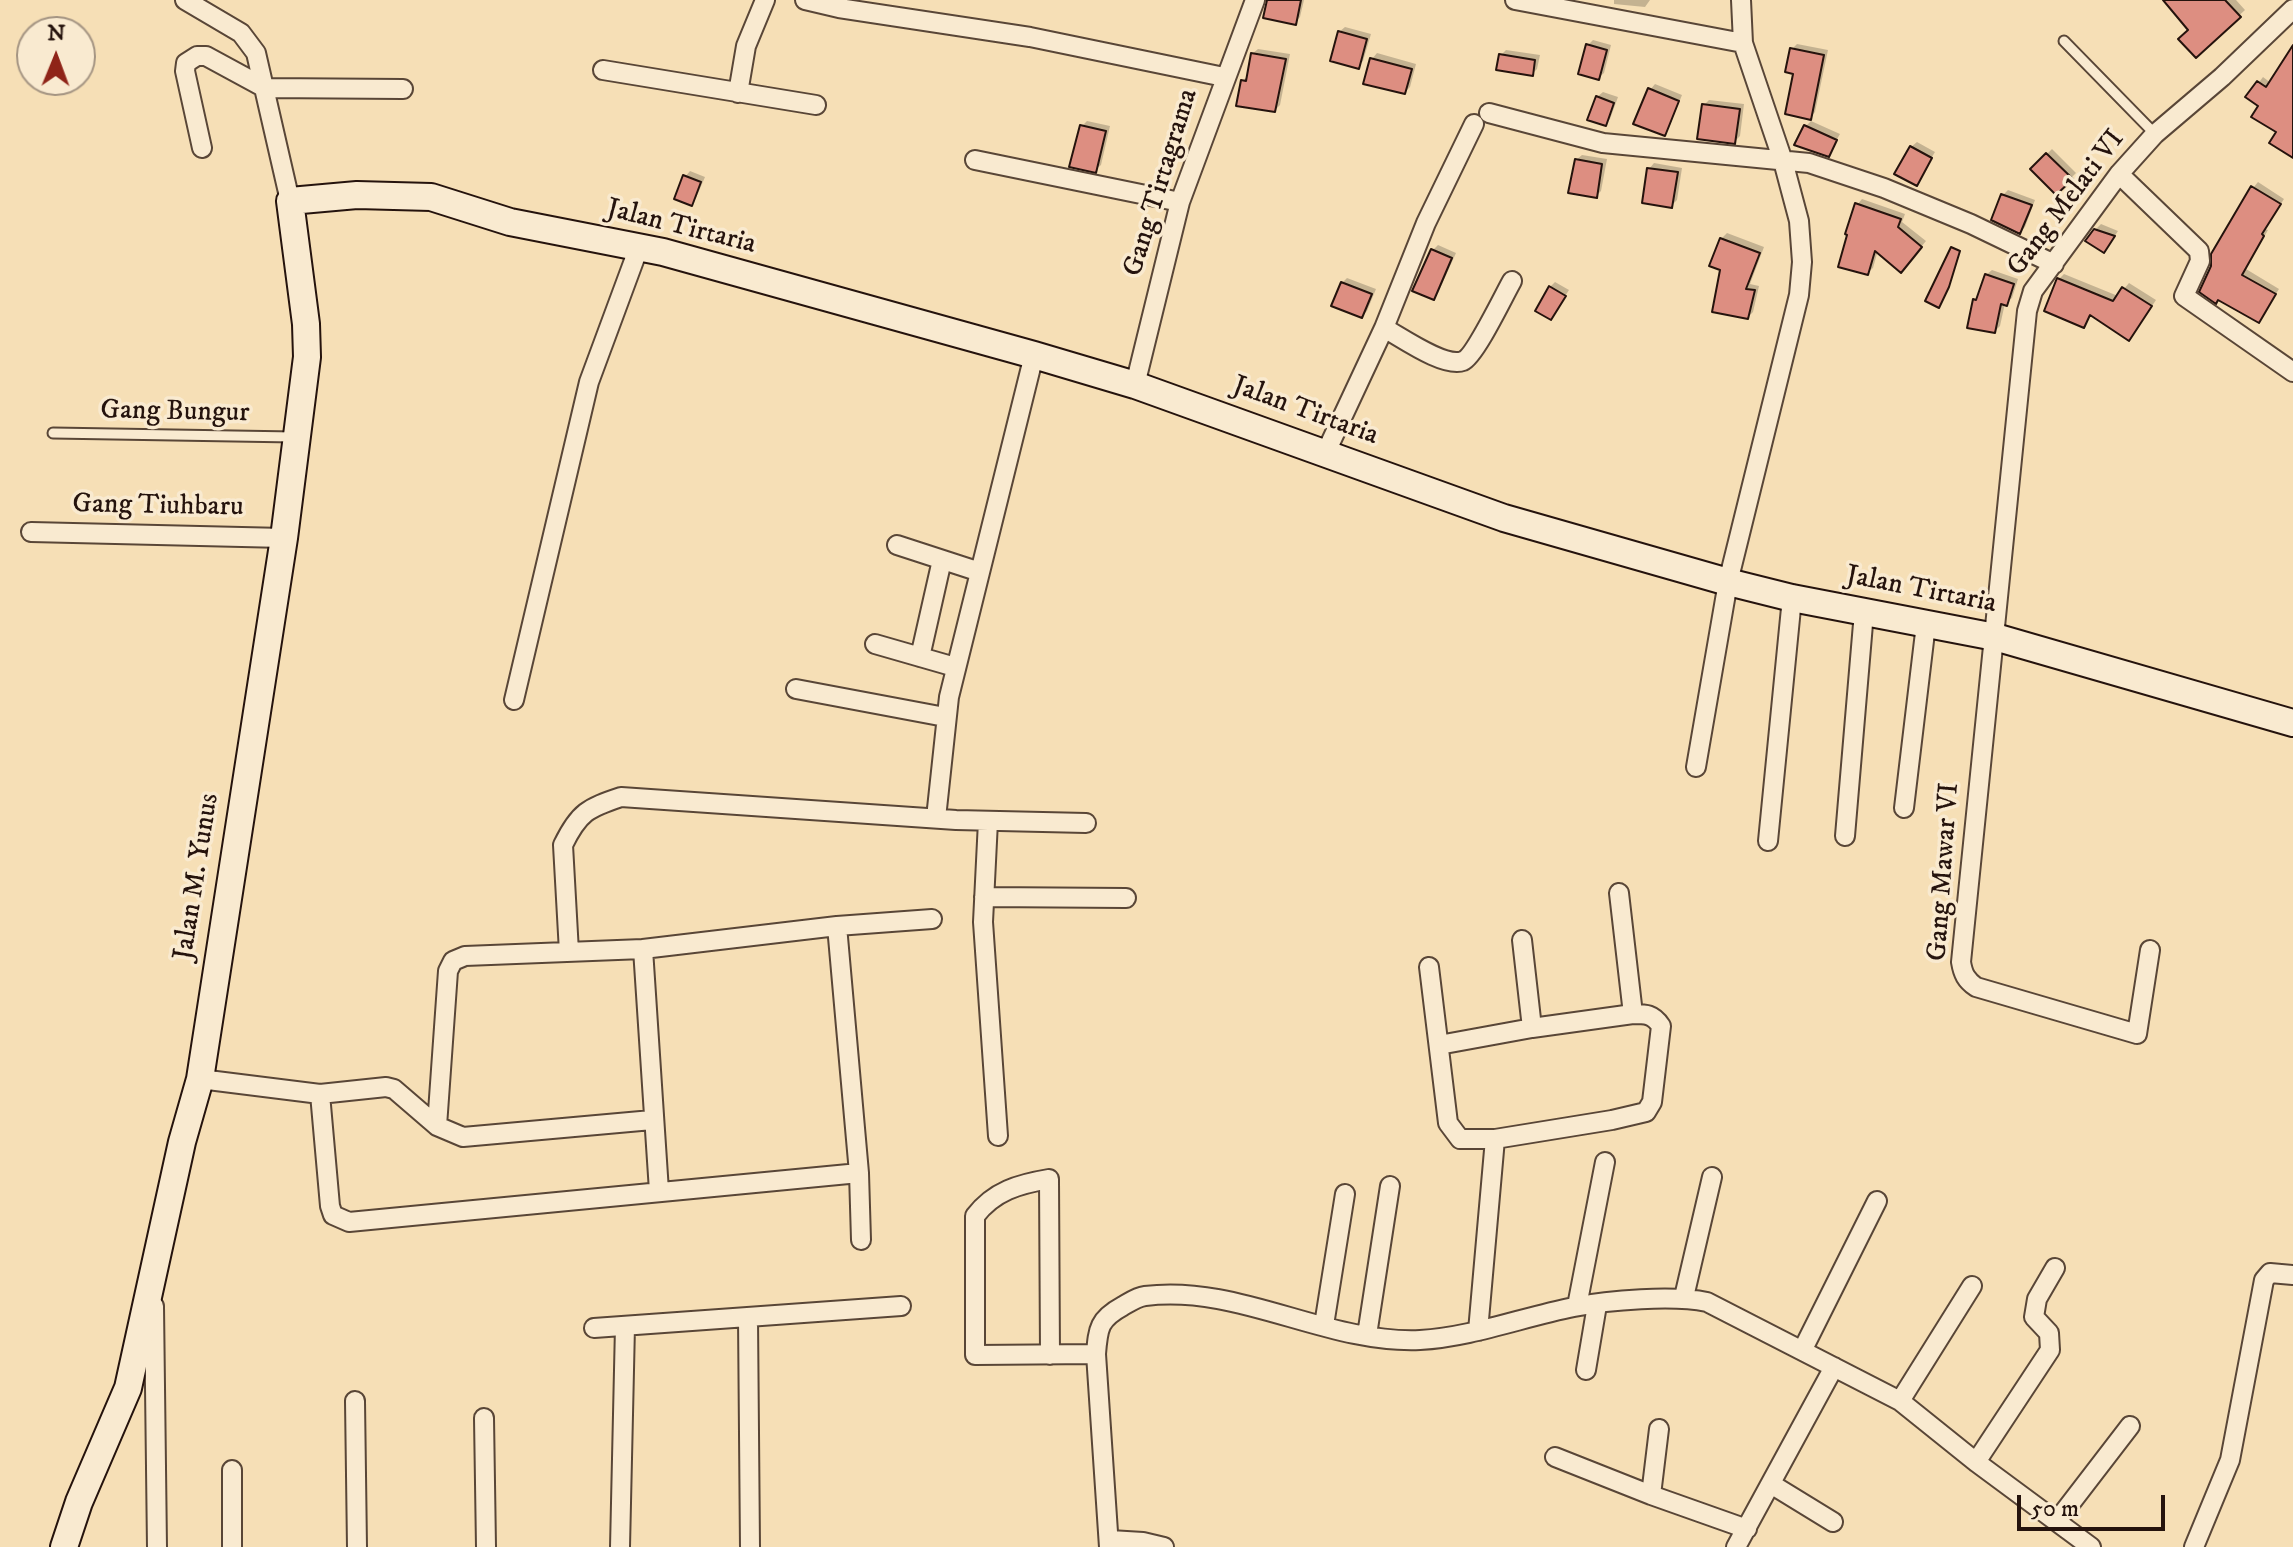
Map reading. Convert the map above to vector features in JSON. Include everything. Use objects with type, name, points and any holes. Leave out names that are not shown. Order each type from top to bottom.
[{"type":"street","points":[[185,0],[216,7],[256,53],[290,201]]},
{"type":"street","points":[[738,93],[746,46],[765,0]]},
{"type":"street","points":[[805,0],[1030,37],[1224,77]]},
{"type":"street","name":"Gang Tirtagrama","points":[[1135,385],[1180,202],[1255,0]]},
{"type":"street","points":[[1515,0],[1743,43]]},
{"type":"street","points":[[1696,767],[1728,582],[1799,295],[1802,262],[1799,221],[1783,161],[1743,43],[1741,0]]},
{"type":"street","name":"Gang Melati VI","points":[[1995,637],[2027,311],[2033,291],[2119,174],[2155,134],[2222,77],[2293,9]]},
{"type":"street","points":[[202,148],[185,71],[186,63],[191,58],[206,56],[265,88],[403,89]]},
{"type":"street","points":[[603,70],[816,105]]},
{"type":"street","points":[[1326,452],[1384,328],[1426,223],[1482,118],[1603,143],[1809,163],[1884,188],[1971,224],[2054,264]]},
{"type":"street","points":[[975,160],[1180,202]]},
{"type":"street","points":[[2119,174],[2199,251],[2200,261],[2184,296],[2293,372]]},
{"type":"street","name":"Jalan Tirtaria","points":[[290,201],[357,195],[431,197],[510,222],[663,252],[1135,385],[1504,518],[1792,598],[1995,637],[2293,723]]},
{"type":"street","name":"Jalan M. Yunus","points":[[64,1547],[79,1502],[128,1388],[182,1142],[200,1079],[284,538],[307,357],[306,324],[290,201]]},
{"type":"street","points":[[514,700],[589,382],[639,247]]},
{"type":"street","points":[[1384,328],[1432,355],[1462,362],[1473,351],[1512,281]]},
{"type":"street","points":[[936,818],[945,717],[955,667],[1034,355]]},
{"type":"street","name":"Gang Tiuhbaru","points":[[31,532],[284,538]]},
{"type":"street","points":[[897,545],[980,572]]},
{"type":"street","points":[[920,657],[942,560]]},
{"type":"street","points":[[1768,841],[1792,598]]},
{"type":"street","points":[[1845,836],[1864,612]]},
{"type":"street","points":[[1904,808],[1926,624]]},
{"type":"street","name":"Gang Mawar VI","points":[[1995,637],[1961,962],[1967,981],[1976,987],[2137,1034],[2150,950]]},
{"type":"street","points":[[875,644],[955,667]]},
{"type":"street","points":[[796,689],[945,717]]},
{"type":"street","points":[[569,952],[563,845],[570,830],[590,807],[621,797],[988,821],[1086,823]]},
{"type":"street","points":[[988,821],[983,922],[998,1136]]},
{"type":"street","points":[[1619,893],[1633,1014]]},
{"type":"street","points":[[984,897],[1126,898]]},
{"type":"street","points":[[437,1126],[448,971],[453,961],[465,956],[643,949],[837,926],[932,919]]},
{"type":"street","points":[[837,926],[859,1173],[861,1240]]},
{"type":"street","points":[[1522,940],[1532,1028]]},
{"type":"street","points":[[643,949],[659,1191]]},
{"type":"street","points":[[1429,967],[1448,1123],[1460,1139],[1495,1139],[1646,1112],[1652,1102],[1661,1026],[1655,1017],[1633,1014],[1439,1045]]},
{"type":"street","points":[[200,1079],[320,1094],[378,1087],[394,1089],[437,1126],[449,1134],[463,1137],[652,1120]]},
{"type":"street","points":[[320,1094],[330,1206],[333,1215],[349,1222],[859,1173]]},
{"type":"street","points":[[1478,1331],[1495,1139]]},
{"type":"street","points":[[1577,1306],[1605,1162]]},
{"type":"street","points":[[1684,1297],[1712,1177]]},
{"type":"street","points":[[1050,1355],[1049,1179],[1005,1190],[975,1216],[975,1355],[1050,1355],[1096,1354]]},
{"type":"street","points":[[1367,1335],[1390,1186]]},
{"type":"street","points":[[1324,1325],[1345,1194]]},
{"type":"street","points":[[1803,1349],[1877,1201]]},
{"type":"street","points":[[1976,1462],[2050,1350],[2049,1333],[2034,1317],[2037,1299],[2055,1268]]},
{"type":"street","points":[[2194,1547],[2230,1460],[2264,1280],[2270,1273],[2293,1275]]},
{"type":"street","points":[[154,1277],[157,1547]]},
{"type":"street","points":[[1900,1401],[1972,1286]]},
{"type":"street","points":[[1164,1547],[1143,1542],[1109,1544],[1096,1354],[1098,1331],[1107,1314],[1141,1296],[1199,1294],[1367,1335],[1419,1340],[1478,1331],[1577,1306],[1684,1297],[1707,1302],[1900,1401],[2091,1547]]},
{"type":"street","points":[[1586,1370],[1597,1305]]},
{"type":"street","points":[[594,1328],[901,1306]]},
{"type":"street","points":[[748,1318],[750,1547]]},
{"type":"street","points":[[620,1547],[625,1326]]},
{"type":"street","points":[[1736,1547],[1834,1367]]},
{"type":"street","points":[[355,1401],[357,1547]]},
{"type":"street","points":[[484,1418],[486,1547]]},
{"type":"street","points":[[2057,1521],[2130,1426]]},
{"type":"street","points":[[1651,1495],[1659,1429]]},
{"type":"street","points":[[1555,1457],[1747,1529]]},
{"type":"street","points":[[232,1470],[232,1547]]},
{"type":"street","points":[[1771,1484],[1833,1522]]},
{"type":"lane","points":[[2064,41],[2155,134]]},
{"type":"lane","name":"Gang Bungur","points":[[53,433],[296,437]]},
{"type":"building","points":[[1267,0],[1301,0],[1296,25],[1263,18]]},
{"type":"building","points":[[2163,0],[2225,0],[2241,17],[2196,58],[2178,39],[2188,30]]},
{"type":"building","points":[[1338,31],[1367,39],[1359,69],[1330,61]]},
{"type":"building","points":[[1586,44],[1607,50],[1599,80],[1578,74]]},
{"type":"building","points":[[2293,45],[2293,158],[2269,143],[2276,132],[2251,117],[2258,106],[2245,97],[2257,81],[2266,87]]},
{"type":"building","points":[[1790,48],[1824,55],[1811,120],[1785,114],[1793,74],[1785,72]]},
{"type":"building","points":[[1251,53],[1286,59],[1275,112],[1236,106],[1241,80],[1246,81]]},
{"type":"building","points":[[1499,54],[1535,60],[1533,76],[1496,70]]},
{"type":"building","points":[[1370,58],[1412,69],[1405,94],[1363,84]]},
{"type":"building","points":[[1648,88],[1679,101],[1665,136],[1633,124]]},
{"type":"building","points":[[1596,96],[1614,103],[1606,126],[1587,120]]},
{"type":"building","points":[[1702,104],[1740,109],[1735,144],[1697,139]]},
{"type":"building","points":[[1080,125],[1106,131],[1096,173],[1069,167]]},
{"type":"building","points":[[1804,125],[1837,140],[1829,157],[1794,145]]},
{"type":"building","points":[[1910,146],[1932,158],[1917,186],[1894,174]]},
{"type":"building","points":[[2046,153],[2073,179],[2056,195],[2030,169]]},
{"type":"building","points":[[1575,159],[1602,164],[1597,198],[1568,193]]},
{"type":"building","points":[[1647,168],[1678,172],[1672,208],[1642,203]]},
{"type":"building","points":[[683,175],[701,182],[692,206],[674,199]]},
{"type":"building","points":[[2251,186],[2281,204],[2242,275],[2276,294],[2259,323],[2218,300],[2216,304],[2199,292],[2211,266],[2211,254]]},
{"type":"building","points":[[2001,194],[2032,205],[2020,234],[1991,220]]},
{"type":"building","points":[[1855,203],[1901,219],[1898,227],[1922,247],[1901,273],[1875,251],[1868,275],[1838,267]]},
{"type":"building","points":[[2094,229],[2115,236],[2104,253],[2085,241]]},
{"type":"building","points":[[1720,238],[1760,253],[1746,289],[1755,290],[1748,319],[1712,312],[1720,270],[1709,266]]},
{"type":"building","points":[[1951,247],[1960,251],[1939,308],[1925,301]]},
{"type":"building","points":[[1431,249],[1452,258],[1434,300],[1412,291]]},
{"type":"building","points":[[1985,274],[2014,284],[2007,306],[2001,304],[1995,333],[1967,328],[1973,299],[1976,300]]},
{"type":"building","points":[[2057,278],[2113,301],[2122,287],[2152,306],[2129,341],[2090,315],[2084,328],[2044,311]]},
{"type":"building","points":[[1341,282],[1372,294],[1362,318],[1331,306]]},
{"type":"building","points":[[1549,286],[1566,296],[1551,320],[1535,311]]}]
